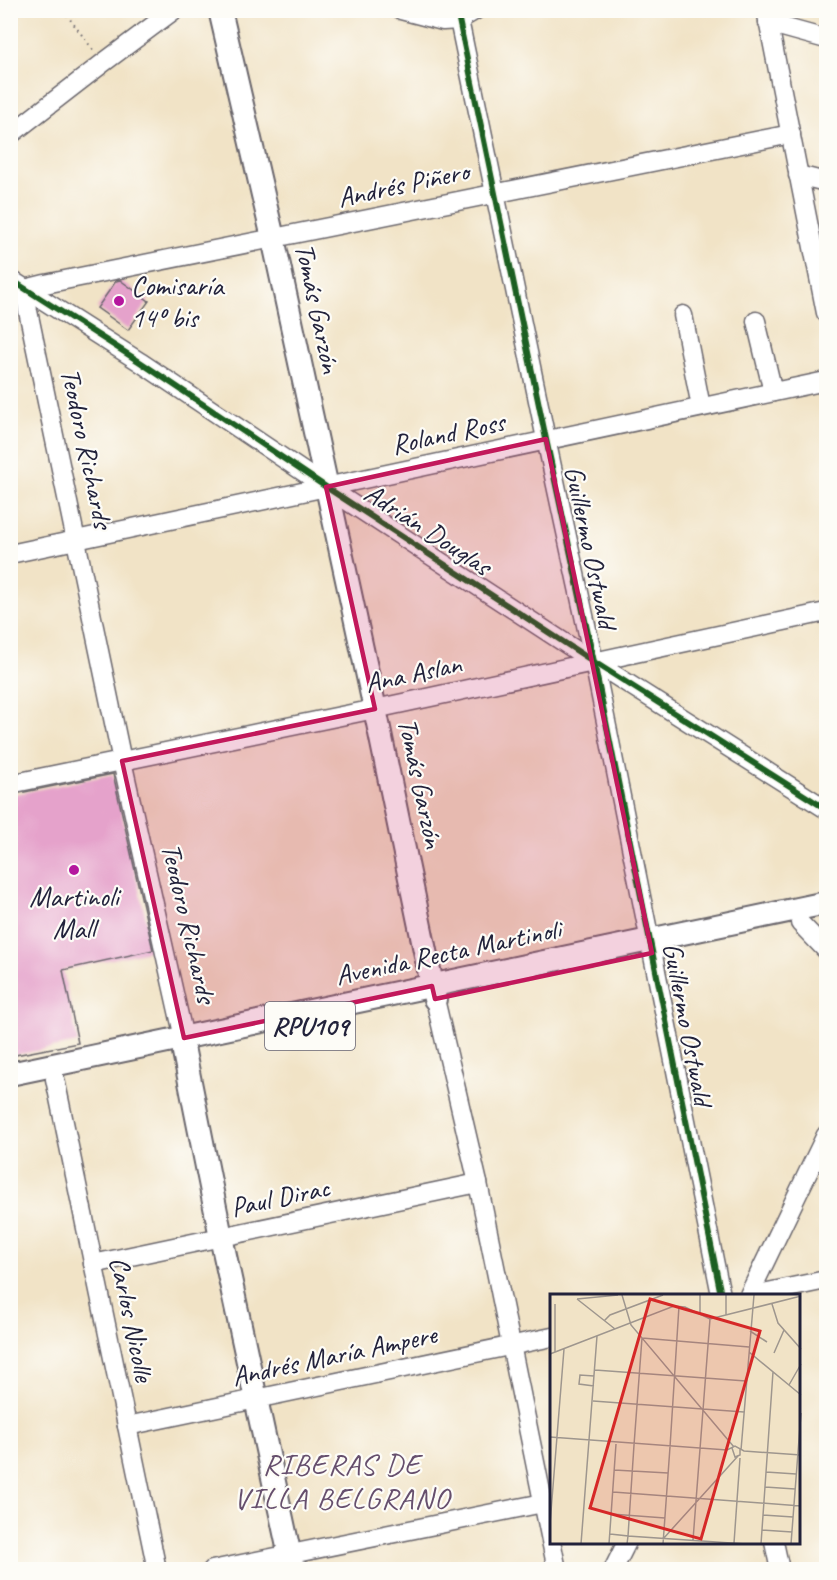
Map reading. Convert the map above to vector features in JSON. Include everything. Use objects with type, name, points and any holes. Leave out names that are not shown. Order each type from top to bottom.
[{"type":"main road","name":"Tomás Garzón","points":[[220,10],[273,238],[434,993]]},
{"type":"main road","name":"Avenida Recta Martinoli","points":[[10,1074],[184,1045],[434,993],[651,946],[826,903]]},
{"type":"main road","name":"Avenida Recta Martinoli","points":[[651,946],[826,918]]},
{"type":"main road","name":"Avenida Recta Martinoli","points":[[10,1088],[55,1079],[184,1045]]},
{"type":"main road","name":"Teodoro Richards","points":[[184,1045],[221,1237],[291,1562]]},
{"type":"street","points":[[10,135],[174,10]]},
{"type":"street","points":[[401,10],[443,21],[459,20],[476,10]]},
{"type":"street","points":[[767,17],[826,39]]},
{"type":"street","points":[[767,17],[826,313]]},
{"type":"street","name":"Guillermo Ostwald","points":[[459,20],[594,662],[721,1294]]},
{"type":"street","name":"Andrés Piñero","points":[[18,284],[45,284],[791,134]]},
{"type":"street","points":[[798,175],[826,182]]},
{"type":"street","name":"Adrián Douglas","points":[[18,284],[594,662],[826,809]]},
{"type":"street","name":"Teodoro Richards","points":[[18,284],[28,311],[184,1045]]},
{"type":"street","points":[[684,315],[701,407]]},
{"type":"street","points":[[756,321],[773,392]]},
{"type":"street","name":"Roland Ross","points":[[10,554],[826,381]]},
{"type":"street","name":"Ana Aslan","points":[[10,784],[375,709],[826,612]]},
{"type":"street","points":[[800,923],[826,950]]},
{"type":"street","name":"Tomás Garzón","points":[[434,993],[478,1183],[550,1536]]},
{"type":"street","name":"Carlos Nicolle","points":[[55,1079],[157,1569]]},
{"type":"street","points":[[748,1294],[826,1134]]},
{"type":"street","name":"Paul Dirac","points":[[93,1264],[478,1183]]},
{"type":"street","points":[[759,1294],[826,1280]]},
{"type":"street","name":"Andrés María Ampere","points":[[127,1426],[550,1337]]},
{"type":"street","points":[[212,1569],[291,1562],[543,1503]]},
{"type":"street","name":"Tomás Garzón","points":[[552,1544],[557,1569]]},
{"type":"street","points":[[613,1569],[626,1544]]},
{"type":"street","points":[[774,1544],[780,1569]]},
{"type":"path","points":[[63,10],[103,63]]},
{"type":"highlighted area","points":[[546,439],[652,953],[435,999],[432,986],[184,1038],[122,761],[375,709],[326,487]]},
{"type":"building","points":[[120,280],[149,301],[128,330],[97,308],[116,281]]},
{"type":"building","name":"Martinoli Mall","points":[[113,774],[153,950],[63,970],[78,1043],[10,1056],[10,795]]},
{"type":"cycle path","points":[[459,20],[594,662],[721,1294]]},
{"type":"cycle path","points":[[10,279],[140,362],[594,662],[826,809]]},
{"type":"place","name":"Comisaría 14º bis","points":[[119,301]]},
{"type":"place","name":"Martinoli Mall","points":[[74,870]]},
{"type":"district","name":"RIBERAS DE VILLA BELGRANO","points":[[342,1481]]}]
